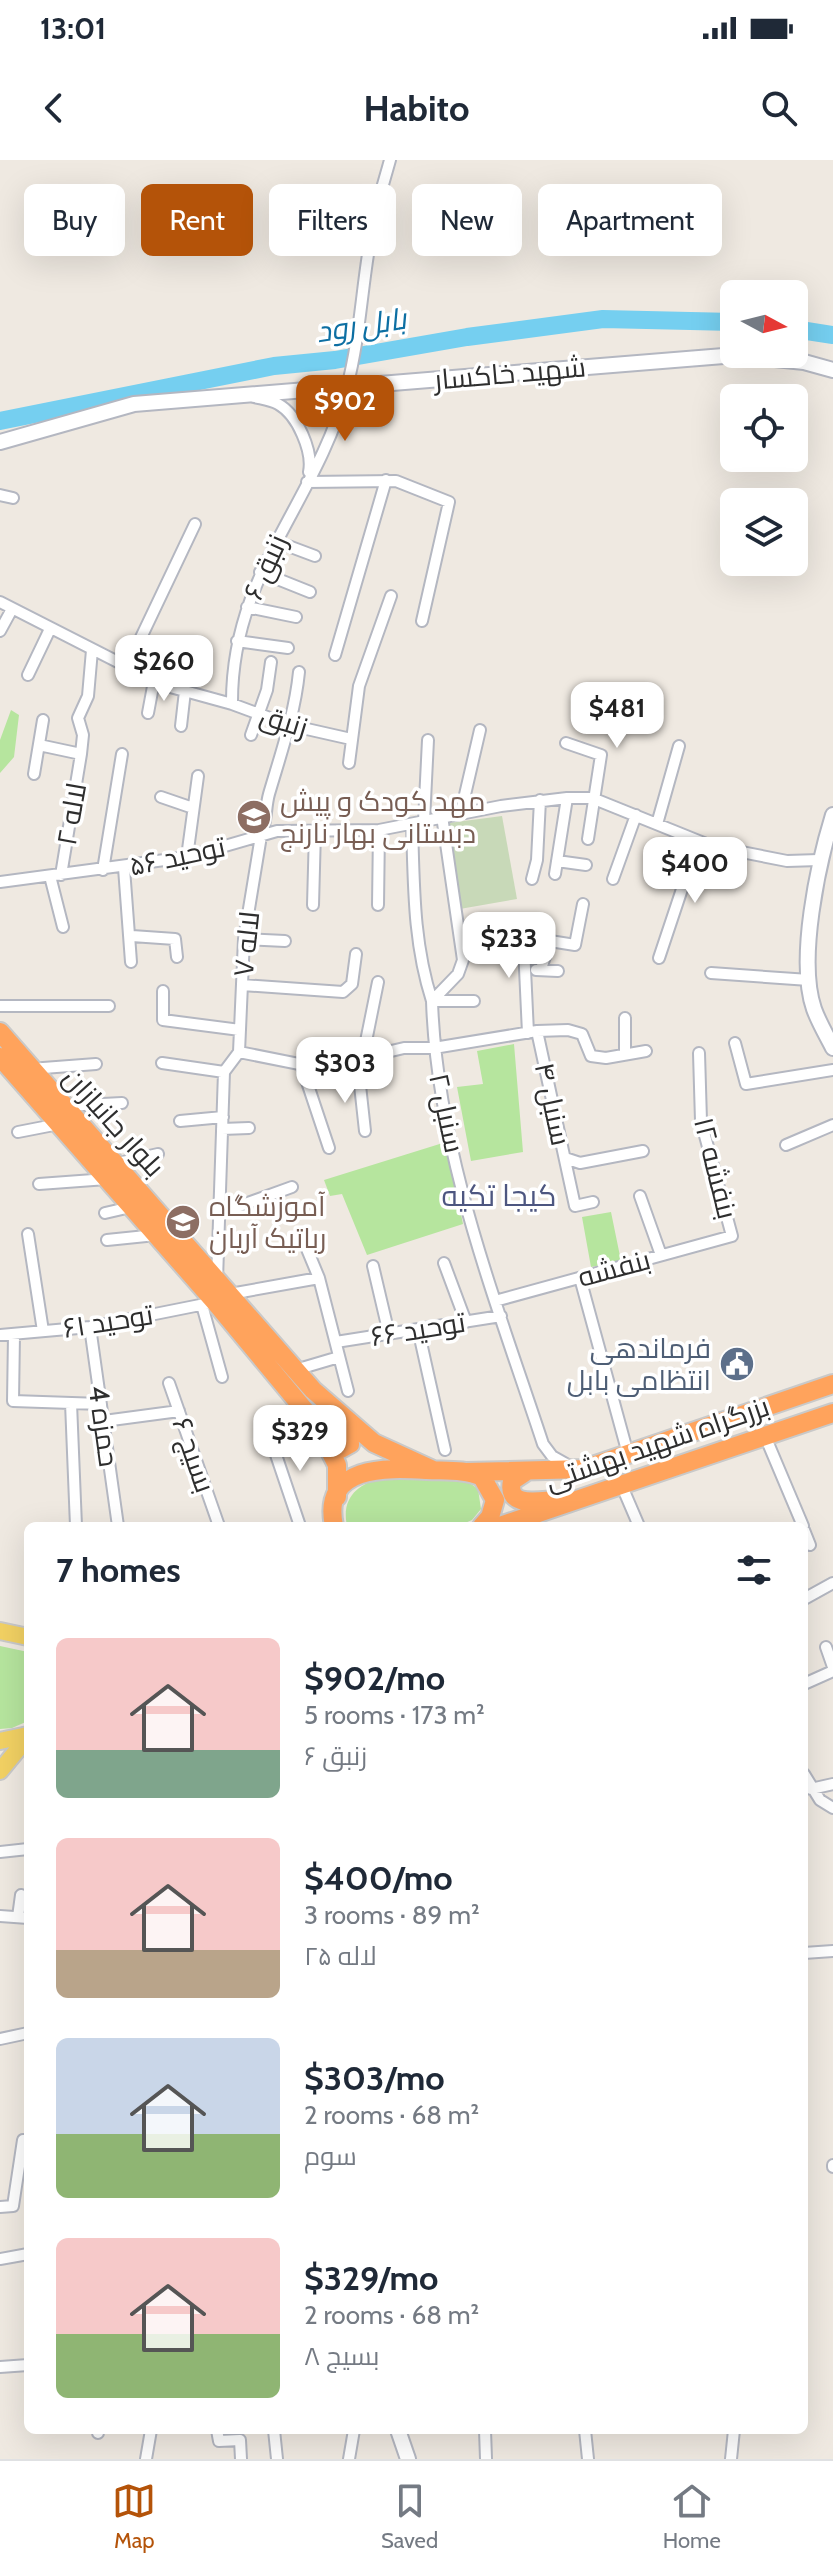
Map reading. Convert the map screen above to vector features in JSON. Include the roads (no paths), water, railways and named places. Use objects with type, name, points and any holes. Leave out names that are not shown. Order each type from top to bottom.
[{"type":"highway","name":"بلوار جانبازان","points":[[0,1032],[30,1069],[60,1115]]},
{"type":"highway","name":"بلوار جانبازان","points":[[0,1057],[60,1115],[111,1172],[216,1296],[330,1445],[339,1471],[334,1510]]},
{"type":"highway","name":"بلوار جانبازان","points":[[111,1172],[131,1207],[156,1235],[346,1421],[374,1443],[433,1470]]},
{"type":"highway","name":"بزرگراه شهید بهشتی","points":[[334,1510],[343,1486],[362,1472],[382,1468],[466,1472],[584,1469],[833,1384]]},
{"type":"highway","name":"بزرگراه شهید بهشتی","points":[[511,1522],[833,1413]]},
{"type":"highway","points":[[330,1445],[341,1449],[350,1444],[346,1421]]},
{"type":"highway","points":[[527,1471],[515,1477],[511,1485],[512,1494],[518,1500],[583,1497]]},
{"type":"highway","points":[[466,1472],[482,1477],[493,1491],[494,1509],[485,1522]]},
{"type":"main road","name":"شهید خاکسار","points":[[0,442],[123,405],[347,384],[736,355],[804,362],[833,370]]},
{"type":"main road","points":[[827,1040],[814,1009],[809,980],[819,860],[831,830],[833,815]]},
{"type":"main road","points":[[0,1624],[18,1633]]},
{"type":"main road","points":[[0,1741],[24,1737]]},
{"type":"main road","points":[[0,1771],[24,1741]]},
{"type":"main road","points":[[399,2434],[408,2459]]},
{"type":"street","name":"زنبق ۶","points":[[232,704],[237,641],[247,607],[275,541],[322,457],[347,384],[362,314],[373,226],[390,160]]},
{"type":"street","points":[[247,395],[277,403],[287,412],[311,456],[307,482],[386,480],[412,485],[449,502],[422,621]]},
{"type":"street","points":[[335,655],[386,480]]},
{"type":"street","points":[[0,495],[13,498]]},
{"type":"street","points":[[127,667],[195,524]]},
{"type":"street","points":[[275,541],[315,556]]},
{"type":"street","points":[[260,572],[310,592]]},
{"type":"street","points":[[349,763],[359,686],[391,596]]},
{"type":"street","name":"زنبق","points":[[0,602],[154,681],[289,725],[351,739]]},
{"type":"street","points":[[247,607],[296,617]]},
{"type":"street","points":[[0,631],[12,609]]},
{"type":"street","points":[[28,675],[50,629]]},
{"type":"street","points":[[237,641],[288,648]]},
{"type":"street","name":"لاله ۲","points":[[55,876],[81,754],[83,735],[78,718],[88,696],[92,650]]},
{"type":"street","points":[[251,735],[259,715],[271,662]]},
{"type":"street","name":"لاله ۷","points":[[239,1052],[244,939],[261,836],[299,672]]},
{"type":"street","points":[[148,713],[154,681]]},
{"type":"street","points":[[181,726],[185,691]]},
{"type":"street","points":[[34,774],[43,720]]},
{"type":"street","points":[[461,812],[480,730]]},
{"type":"street","points":[[424,821],[428,740]]},
{"type":"street","points":[[566,743],[601,755],[588,839]]},
{"type":"street","points":[[39,745],[81,754]]},
{"type":"street","points":[[657,824],[679,746]]},
{"type":"street","points":[[103,870],[122,754]]},
{"type":"street","points":[[187,857],[198,776]]},
{"type":"street","points":[[161,797],[193,808]]},
{"type":"street","points":[[555,874],[567,798]]},
{"type":"street","name":"توحید ۵۶","points":[[0,882],[124,868],[187,857],[277,831],[379,830],[461,812],[567,798],[592,798],[698,841],[787,861],[819,860]]},
{"type":"street","points":[[532,879],[537,860],[540,800]]},
{"type":"street","points":[[613,879],[636,815]]},
{"type":"street","points":[[432,1001],[458,974],[463,960],[442,816]]},
{"type":"street","name":"سنبل ۲","points":[[412,824],[414,920],[420,964],[432,1001],[434,1048],[462,1184],[495,1301],[543,1444],[557,1460],[584,1469]]},
{"type":"street","points":[[378,905],[379,830]]},
{"type":"street","points":[[313,905],[315,831]]},
{"type":"street","points":[[659,958],[698,841]]},
{"type":"street","points":[[557,861],[586,865]]},
{"type":"street","points":[[124,868],[132,936],[131,962]]},
{"type":"street","points":[[55,876],[63,927]]},
{"type":"street","points":[[541,969],[550,941],[575,945],[583,904]]},
{"type":"street","name":"سنبل ۴","points":[[523,926],[532,1032],[575,1206],[593,1202]]},
{"type":"street","points":[[132,936],[175,939],[177,957]]},
{"type":"street","points":[[244,939],[285,941]]},
{"type":"street","points":[[242,985],[343,992],[352,984],[356,954]]},
{"type":"street","points":[[525,972],[541,969],[558,971]]},
{"type":"street","points":[[711,973],[809,980]]},
{"type":"street","points":[[365,1131],[359,1076],[378,982]]},
{"type":"street","points":[[163,991],[163,1020],[240,1030]]},
{"type":"street","points":[[432,1001],[474,1001]]},
{"type":"street","points":[[0,1006],[109,1006]]},
{"type":"street","points":[[625,1018],[625,1054]]},
{"type":"street","points":[[359,1076],[387,1052],[434,1048],[532,1032],[568,1030],[582,1034],[591,1056],[646,1051]]},
{"type":"street","points":[[735,1043],[746,1084],[833,1070]]},
{"type":"street","points":[[222,1377],[216,1296],[224,1072],[239,1052],[359,1076]]},
{"type":"street","name":"بنفشه ۱۲","points":[[699,1053],[701,1121],[732,1236]]},
{"type":"street","points":[[162,1063],[224,1072]]},
{"type":"street","points":[[30,1069],[96,1064]]},
{"type":"street","points":[[301,1064],[329,1148]]},
{"type":"street","points":[[18,1132],[60,1115],[122,1103]]},
{"type":"street","points":[[180,1121],[223,1117]]},
{"type":"street","points":[[786,1145],[833,1125]]},
{"type":"street","points":[[222,1129],[249,1128]]},
{"type":"street","points":[[565,1158],[580,1163],[643,1151]]},
{"type":"street","points":[[39,1184],[111,1172],[158,1154]]},
{"type":"street","points":[[220,1213],[292,1187]]},
{"type":"street","points":[[640,1196],[661,1255]]},
{"type":"street","points":[[105,1213],[131,1207]]},
{"type":"street","points":[[28,1234],[43,1331]]},
{"type":"street","points":[[107,1240],[156,1235]]},
{"type":"street","name":"بنفشه","points":[[495,1301],[732,1236]]},
{"type":"street","points":[[302,1237],[319,1278],[348,1391]]},
{"type":"street","points":[[444,1263],[466,1322]]},
{"type":"street","points":[[373,1266],[389,1334]]},
{"type":"street","points":[[216,1296],[319,1278]]},
{"type":"street","points":[[580,1278],[628,1454]]},
{"type":"street","name":"توحید ۶۱","points":[[0,1335],[90,1327],[216,1296]]},
{"type":"street","name":"توحید ۶۶","points":[[336,1342],[501,1316]]},
{"type":"street","name":"حمزه 4","points":[[90,1327],[117,1522]]},
{"type":"street","points":[[418,1329],[445,1450]]},
{"type":"street","points":[[14,1335],[13,1401],[101,1404]]},
{"type":"street","points":[[295,1370],[339,1357]]},
{"type":"street","name":"بسیج ۶","points":[[169,1383],[218,1522]]},
{"type":"street","points":[[71,1403],[76,1522]]},
{"type":"street","points":[[104,1421],[179,1411]]},
{"type":"street","points":[[268,1431],[299,1522]]},
{"type":"street","points":[[765,1436],[801,1522]]},
{"type":"street","points":[[621,1484],[637,1522]]},
{"type":"street","points":[[808,1540],[810,1545]]},
{"type":"street","points":[[808,1597],[833,1583]]},
{"type":"street","points":[[808,1682],[833,1669],[826,1647]]},
{"type":"street","points":[[808,1783],[833,1808]]},
{"type":"street","points":[[811,1789],[833,1784]]},
{"type":"street","points":[[0,1852],[24,1849]]},
{"type":"street","points":[[0,1916],[23,1918],[21,1895]]},
{"type":"street","points":[[808,1953],[833,1951]]},
{"type":"street","points":[[0,2039],[24,2034]]},
{"type":"street","points":[[0,2207],[13,2206],[23,2140]]},
{"type":"street","points":[[0,2259],[24,2255]]},
{"type":"street","points":[[0,2367],[24,2365]]},
{"type":"street","points":[[146,2459],[150,2434]]},
{"type":"street","points":[[218,2434],[219,2441],[240,2440],[241,2459]]},
{"type":"street","points":[[274,2434],[277,2459]]},
{"type":"street","points":[[349,2459],[353,2434]]},
{"type":"street","points":[[485,2434],[486,2459]]},
{"type":"street","points":[[585,2434],[588,2459]]},
{"type":"street","points":[[731,2459],[734,2434]]},
{"type":"waterway","name":"بابل رود","points":[[0,421],[274,366],[335,360],[467,337],[603,319],[720,322]]},
{"type":"waterway","name":"بابل رود","points":[[808,331],[833,335]]},
{"type":"place","name":"مهد کودک و پیش دبستانی بهار نارنج","points":[[254,817]]},
{"type":"place","name":"آموزشگاه رباتیک آریان","points":[[183,1222]]},
{"type":"place","name":"فرماندهی انتظامی بابل","points":[[737,1364]]},
{"type":"district","name":"کیجا تکیه","points":[[499,1195]]}]
